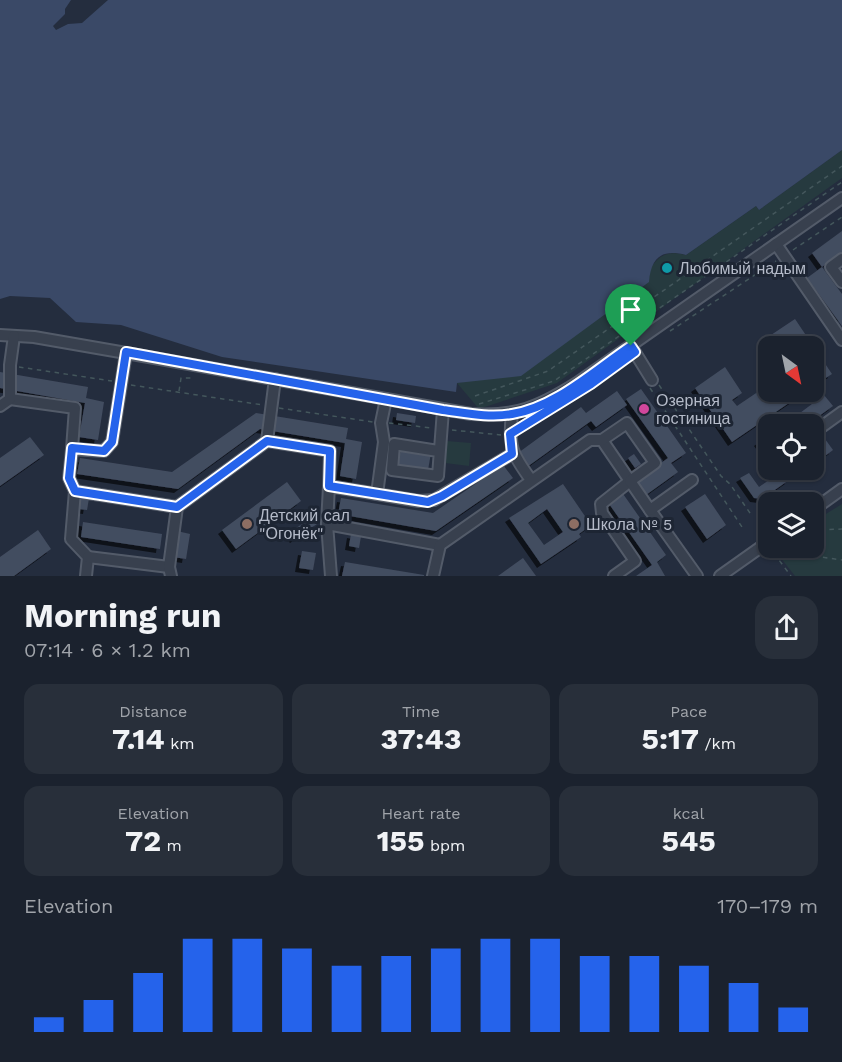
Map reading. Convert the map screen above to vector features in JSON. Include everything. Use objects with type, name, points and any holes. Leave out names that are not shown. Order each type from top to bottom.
[{"type":"street","points":[[0,335],[126,352],[443,410],[481,415],[512,414],[542,405],[631,346],[842,198]]},
{"type":"street","points":[[776,244],[842,340]]},
{"type":"street","points":[[842,259],[831,267],[842,282]]},
{"type":"street","points":[[10,399],[10,365],[14,336]]},
{"type":"street","points":[[631,346],[651,381]]},
{"type":"street","points":[[72,448],[104,451],[112,442],[126,352]]},
{"type":"street","points":[[267,441],[275,379]]},
{"type":"street","points":[[0,406],[10,399],[75,408],[69,478],[75,491],[71,539],[88,557],[170,572],[177,507]]},
{"type":"street","points":[[377,494],[384,442],[381,423],[386,399]]},
{"type":"street","points":[[438,451],[394,444],[392,470],[438,476],[438,451],[443,410]]},
{"type":"street","points":[[824,425],[842,412]]},
{"type":"street","points":[[512,414],[510,434],[512,454],[531,480]]},
{"type":"street","points":[[434,576],[440,545],[590,440],[602,440],[627,423],[655,463],[600,504],[602,513],[635,561],[614,576]]},
{"type":"street","points":[[602,440],[692,574]]},
{"type":"street","points":[[75,491],[177,507],[267,441],[330,451],[327,524],[332,576]]},
{"type":"street","points":[[329,486],[419,501],[434,500],[512,454]]},
{"type":"street","points":[[650,510],[692,480]]},
{"type":"street","points":[[824,502],[842,489]]},
{"type":"street","points":[[327,524],[440,545]]},
{"type":"street","points":[[720,576],[758,549]]},
{"type":"street","points":[[86,576],[88,557]]},
{"type":"path","points":[[475,396],[548,371],[842,166]]},
{"type":"path","points":[[479,404],[554,381],[842,182]]},
{"type":"path","points":[[664,334],[842,217]]},
{"type":"path","points":[[10,365],[381,423],[499,436],[510,434],[554,408]]},
{"type":"path","points":[[178,392],[181,378],[194,378]]},
{"type":"path","points":[[651,381],[752,516]]},
{"type":"path","points":[[651,381],[744,530]]},
{"type":"path","points":[[824,530],[842,529]]},
{"type":"path","points":[[777,558],[790,576]]},
{"type":"path","points":[[824,558],[842,560]]},
{"type":"green space","points":[[842,150],[842,178],[557,383],[479,409],[457,383],[481,379],[651,267],[662,256],[670,253],[686,255],[756,206],[759,210]]},
{"type":"green space","points":[[447,441],[471,443],[469,466],[445,463]]},
{"type":"green space","points":[[842,504],[842,576],[795,576],[781,558],[824,558],[824,515]]},
{"type":"water","points":[[0,0],[71,0],[65,9],[65,14],[53,26],[56,30],[68,24],[82,23],[108,0],[842,0],[842,150],[759,210],[756,206],[686,255],[670,253],[659,257],[652,266],[649,282],[521,376],[457,383],[456,392],[222,357],[121,325],[76,322],[50,298],[10,296],[0,299]]},
{"type":"building","points":[[842,231],[842,253],[822,267],[812,253]]},
{"type":"building","points":[[822,267],[842,294],[842,326],[807,278]]},
{"type":"building","points":[[795,319],[806,336],[770,336]]},
{"type":"building","points":[[824,362],[832,374],[824,379]]},
{"type":"building","points":[[725,367],[742,393],[732,400],[737,406],[758,392],[758,402],[790,402],[773,414],[758,414],[758,424],[732,442],[695,388]]},
{"type":"building","points":[[0,372],[88,387],[86,398],[104,402],[98,440],[79,437],[85,403],[0,388]]},
{"type":"building","points":[[641,389],[686,453],[671,463],[678,472],[646,495],[636,481],[668,458],[626,399]]},
{"type":"building","points":[[617,391],[627,405],[596,427],[591,421],[527,467],[518,453],[581,407],[586,413]]},
{"type":"building","points":[[824,395],[833,406],[822,414],[800,413],[815,402],[824,402]]},
{"type":"building","points":[[256,413],[348,428],[346,439],[362,442],[356,479],[340,476],[345,443],[260,429],[178,489],[77,474],[80,458],[172,472]]},
{"type":"building","points":[[397,413],[416,416],[415,423],[396,420]]},
{"type":"building","points":[[30,437],[44,455],[0,486],[0,458]]},
{"type":"building","points":[[824,440],[833,450],[824,457]]},
{"type":"building","points":[[401,448],[431,453],[428,470],[398,465]]},
{"type":"building","points":[[634,454],[641,464],[635,468],[628,458]]},
{"type":"building","points":[[503,465],[513,478],[436,531],[338,514],[341,498],[433,513]]},
{"type":"building","points":[[749,473],[759,487],[769,480],[789,480],[772,492],[758,492],[758,498],[754,498],[740,478]]},
{"type":"building","points":[[287,482],[301,501],[236,549],[222,530]]},
{"type":"building","name":"Школа № 5","points":[[563,484],[591,525],[579,534],[581,537],[541,564],[509,518]],"holes":[[[547,509],[563,532],[544,545],[528,523]]]},
{"type":"building","points":[[621,491],[666,555],[657,562],[665,576],[636,576],[652,565],[607,501]]},
{"type":"building","points":[[705,494],[726,525],[707,539],[685,507]]},
{"type":"building","points":[[81,496],[89,498],[87,510],[79,509]]},
{"type":"building","points":[[312,517],[317,524],[294,539],[289,533]]},
{"type":"building","points":[[83,522],[162,534],[160,549],[81,537]]},
{"type":"building","points":[[38,530],[51,549],[14,576],[0,576],[0,557]]},
{"type":"building","points":[[177,531],[190,534],[186,559],[173,557]]},
{"type":"building","points":[[351,534],[361,536],[359,548],[349,546]]},
{"type":"building","points":[[302,551],[316,553],[313,570],[299,568]]},
{"type":"building","points":[[523,558],[536,576],[498,576]]},
{"type":"building","points":[[345,562],[424,575],[424,576],[342,576]]},
{"type":"place","name":"Любимый надым","points":[[667,268]]},
{"type":"place","name":"Озерная гостиница","points":[[644,409]]},
{"type":"place","name":"Детский сал \"Огонёк\"","points":[[247,524]]},
{"type":"place","name":"Школа № 5","points":[[574,524]]},
{"type":"route","points":[[631,346],[635,352],[591,384],[510,434],[512,454],[428,502],[329,486],[330,451],[267,441],[177,507],[75,491],[69,478],[72,448],[104,451],[112,442],[126,352],[443,410],[491,416],[512,414],[542,405],[631,346]]}]
